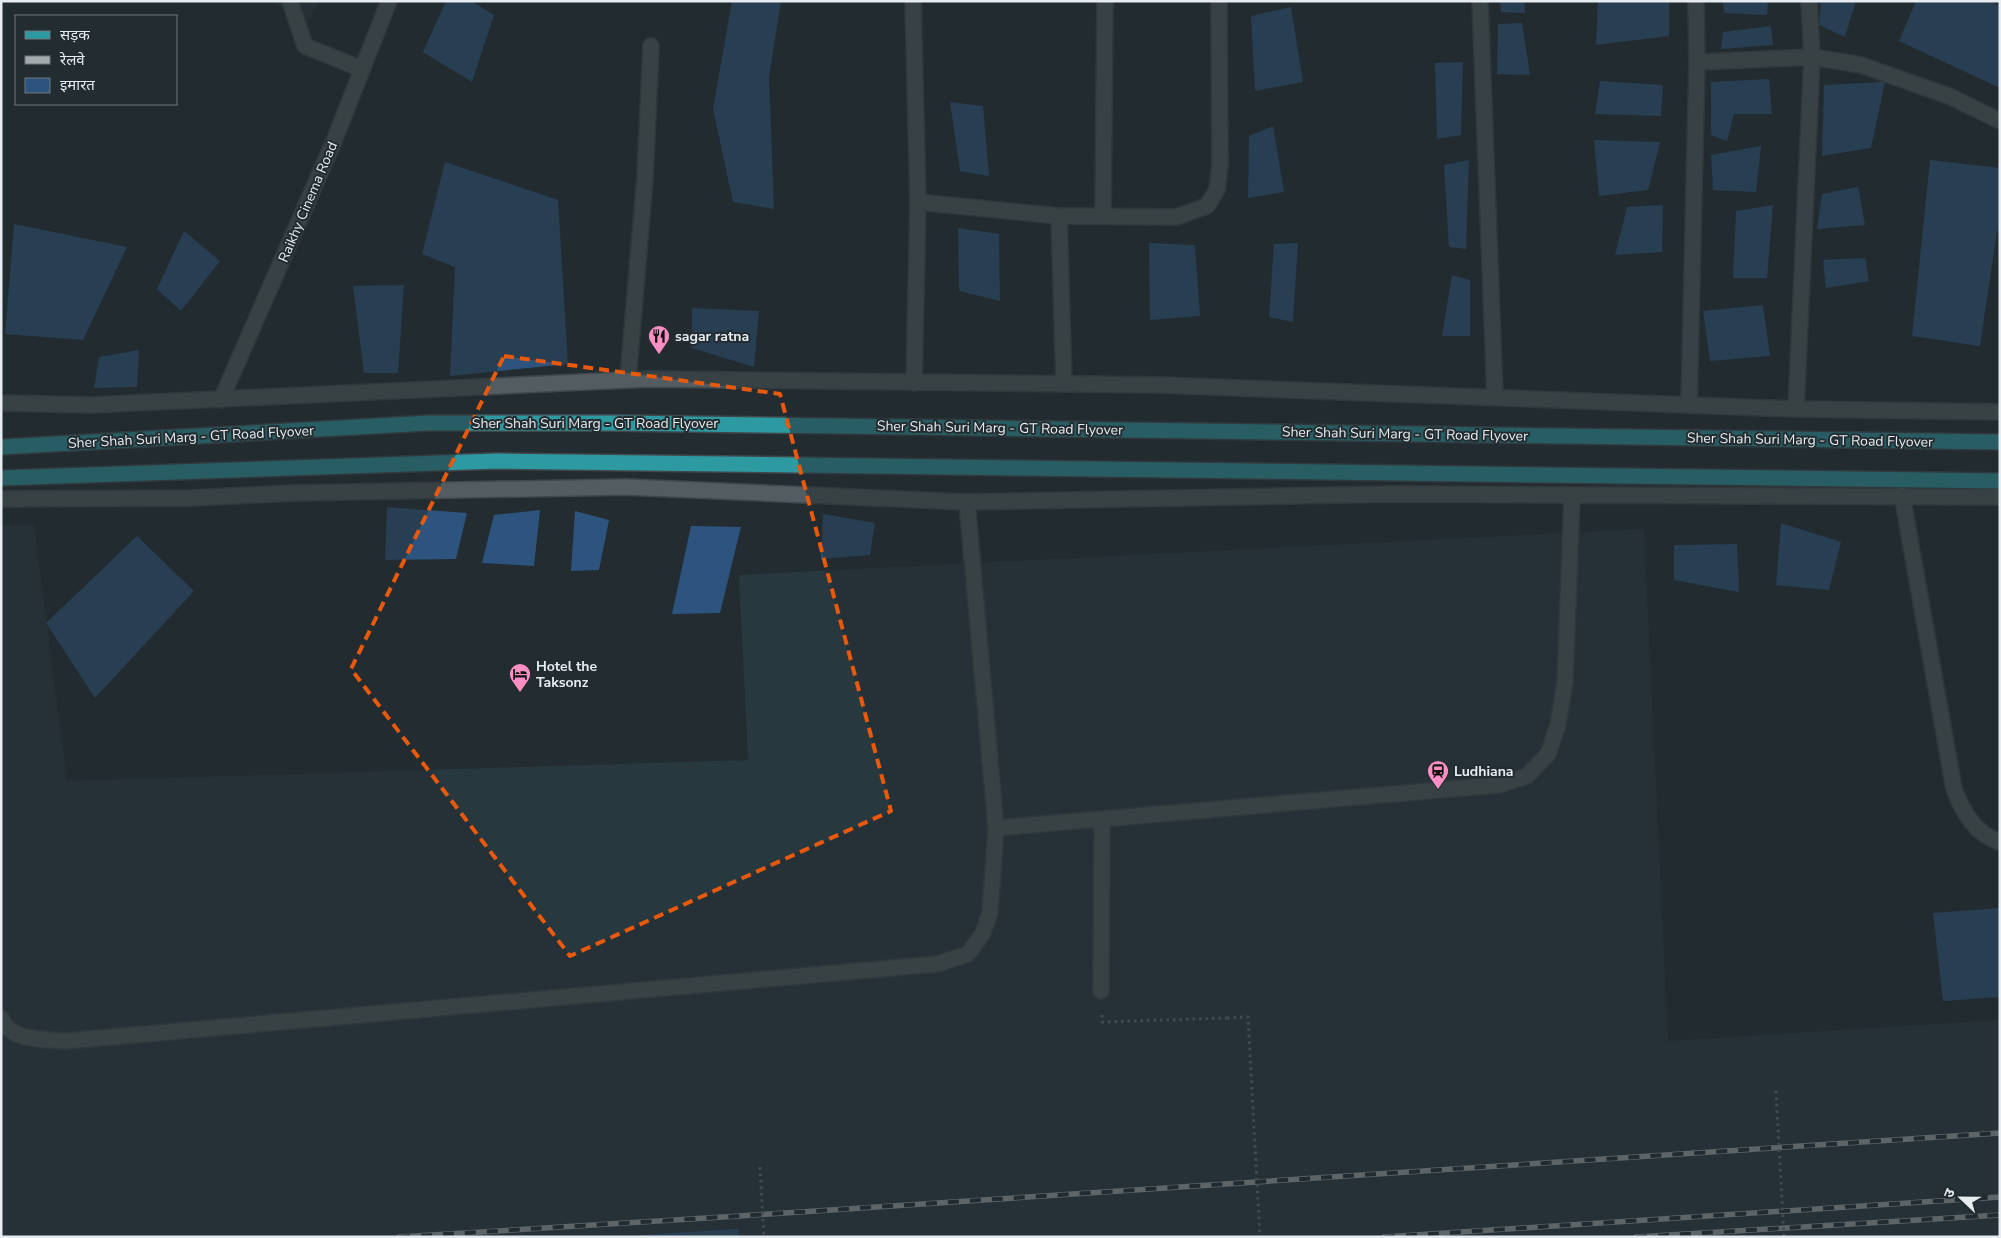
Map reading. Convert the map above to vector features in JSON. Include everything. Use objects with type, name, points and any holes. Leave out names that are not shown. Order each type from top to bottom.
[{"type":"main road","name":"Sher Shah Suri Marg - GT Road Flyover","points":[[1,447],[458,423],[616,422],[2000,442]]},
{"type":"main road","points":[[1,478],[497,461],[2000,481]]},
{"type":"street","points":[[290,1],[305,46],[362,69]]},
{"type":"street","name":"Raikhy Cinema Road","points":[[221,400],[334,141],[389,1]]},
{"type":"street","points":[[913,1],[918,202],[914,383]]},
{"type":"street","points":[[1103,216],[1105,1]]},
{"type":"street","points":[[918,202],[1058,216],[1176,218],[1207,206],[1217,190],[1220,164],[1219,1]]},
{"type":"street","points":[[1480,1],[1495,397]]},
{"type":"street","points":[[1689,405],[1698,62],[1696,1]]},
{"type":"street","points":[[1796,410],[1812,57],[1809,1]]},
{"type":"street","points":[[628,380],[645,178],[651,46]]},
{"type":"street","points":[[1698,62],[1812,57],[1861,65],[1949,96],[2000,121]]},
{"type":"street","points":[[1058,216],[1064,384]]},
{"type":"street","points":[[1,403],[91,405],[628,380],[1160,385],[1796,410],[2000,412]]},
{"type":"street","points":[[1,499],[190,498],[294,493],[626,487],[967,502],[1392,494],[1572,496],[1902,495],[2000,497]]},
{"type":"street","points":[[1902,495],[1954,789],[1969,820],[1980,831],[2000,842]]},
{"type":"street","points":[[996,828],[1499,786],[1527,776],[1548,754],[1558,725],[1565,682],[1572,496]]},
{"type":"street","points":[[1,1018],[4,1025],[25,1038],[66,1041],[937,964],[968,954],[983,934],[990,912],[996,828],[967,502]]},
{"type":"street","points":[[1101,991],[1102,820]]},
{"type":"path","points":[[1120,1021],[1248,1017],[1260,1237]]},
{"type":"path","points":[[1776,1091],[1784,1237]]},
{"type":"path","points":[[760,1168],[764,1237]]},
{"type":"highlighted area","points":[[504,356],[780,394],[891,811],[570,956],[351,669]]},
{"type":"shaded area","points":[[267,1],[319,1],[310,19]]},
{"type":"shaded area","points":[[1,525],[34,525],[67,781],[748,760],[739,575],[1644,529],[1668,1041],[2000,1020],[2000,1237],[1,1237]]},
{"type":"building","points":[[446,1],[471,1],[494,15],[472,82],[423,52]]},
{"type":"building","points":[[732,1],[781,1],[769,77],[774,209],[733,202],[713,109]]},
{"type":"building","points":[[1500,1],[1524,1],[1525,13],[1501,12]]},
{"type":"building","points":[[1598,1],[1669,1],[1669,36],[1596,45]]},
{"type":"building","points":[[1723,1],[1768,1],[1767,15],[1724,13]]},
{"type":"building","points":[[1821,1],[1856,1],[1845,37],[1819,25]]},
{"type":"building","points":[[1916,1],[1989,1],[2000,6],[2000,88],[1899,41]]},
{"type":"building","points":[[1291,7],[1303,82],[1255,91],[1251,16]]},
{"type":"building","points":[[1522,23],[1530,75],[1497,74],[1498,24]]},
{"type":"building","points":[[1771,26],[1773,45],[1721,49],[1723,32]]},
{"type":"building","points":[[1463,62],[1461,135],[1437,139],[1435,63]]},
{"type":"building","points":[[1769,79],[1772,114],[1734,114],[1727,141],[1711,135],[1711,82]]},
{"type":"building","points":[[1600,81],[1663,85],[1661,116],[1595,114]]},
{"type":"building","points":[[1885,82],[1871,148],[1822,156],[1824,85]]},
{"type":"building","points":[[950,102],[983,106],[989,176],[960,171]]},
{"type":"building","points":[[1273,126],[1284,192],[1248,198],[1249,136]]},
{"type":"building","points":[[1594,140],[1660,142],[1648,190],[1599,196]]},
{"type":"building","points":[[1761,146],[1756,192],[1713,190],[1711,155]]},
{"type":"building","points":[[1469,160],[1466,249],[1449,247],[1444,165]]},
{"type":"building","points":[[1930,160],[2000,168],[2000,232],[1997,231],[1980,346],[1912,336]]},
{"type":"building","points":[[445,162],[558,200],[568,364],[450,376],[455,267],[422,254]]},
{"type":"building","points":[[1858,187],[1865,225],[1817,229],[1822,194]]},
{"type":"building","points":[[1663,205],[1662,252],[1615,255],[1627,207]]},
{"type":"building","points":[[1773,205],[1767,278],[1733,278],[1736,211]]},
{"type":"building","points":[[14,224],[127,247],[83,340],[5,334]]},
{"type":"building","points":[[958,228],[999,234],[1000,301],[959,291]]},
{"type":"building","points":[[184,231],[220,261],[181,311],[157,289]]},
{"type":"building","points":[[1149,243],[1195,245],[1200,316],[1150,320]]},
{"type":"building","points":[[1298,243],[1293,322],[1269,317],[1274,244]]},
{"type":"building","points":[[1865,258],[1869,281],[1826,288],[1823,260]]},
{"type":"building","points":[[1452,275],[1470,280],[1470,336],[1442,336]]},
{"type":"building","points":[[404,285],[398,373],[364,373],[353,286]]},
{"type":"building","points":[[1763,305],[1770,356],[1710,361],[1703,311]]},
{"type":"building","points":[[692,308],[759,311],[754,367],[692,348]]},
{"type":"building","points":[[139,350],[137,387],[94,388],[99,357]]},
{"type":"building","points":[[387,507],[467,513],[456,559],[385,560]]},
{"type":"building","points":[[540,510],[534,566],[482,563],[494,515]]},
{"type":"building","points":[[575,511],[609,520],[599,570],[571,571]]},
{"type":"building","points":[[823,514],[875,523],[870,555],[821,559]]},
{"type":"building","points":[[1781,523],[1841,542],[1829,590],[1776,585]]},
{"type":"building","points":[[691,526],[741,527],[720,613],[672,614]]},
{"type":"building","points":[[137,536],[194,591],[95,698],[46,623]]},
{"type":"building","points":[[1737,544],[1739,592],[1674,580],[1674,545]]},
{"type":"building","points":[[2000,908],[2000,997],[1943,1001],[1933,913]]},
{"type":"building","points":[[738,1229],[739,1237],[639,1237],[639,1235]]},
{"type":"railway","points":[[399,1237],[2000,1133]]},
{"type":"railway","points":[[1384,1237],[2000,1197]]},
{"type":"railway","points":[[1636,1237],[2000,1215]]},
{"type":"place","name":"sagar ratna","points":[[659,355]]},
{"type":"place","name":"Hotel the Taksonz","points":[[520,693]]},
{"type":"place","name":"Ludhiana","points":[[1438,790]]}]
